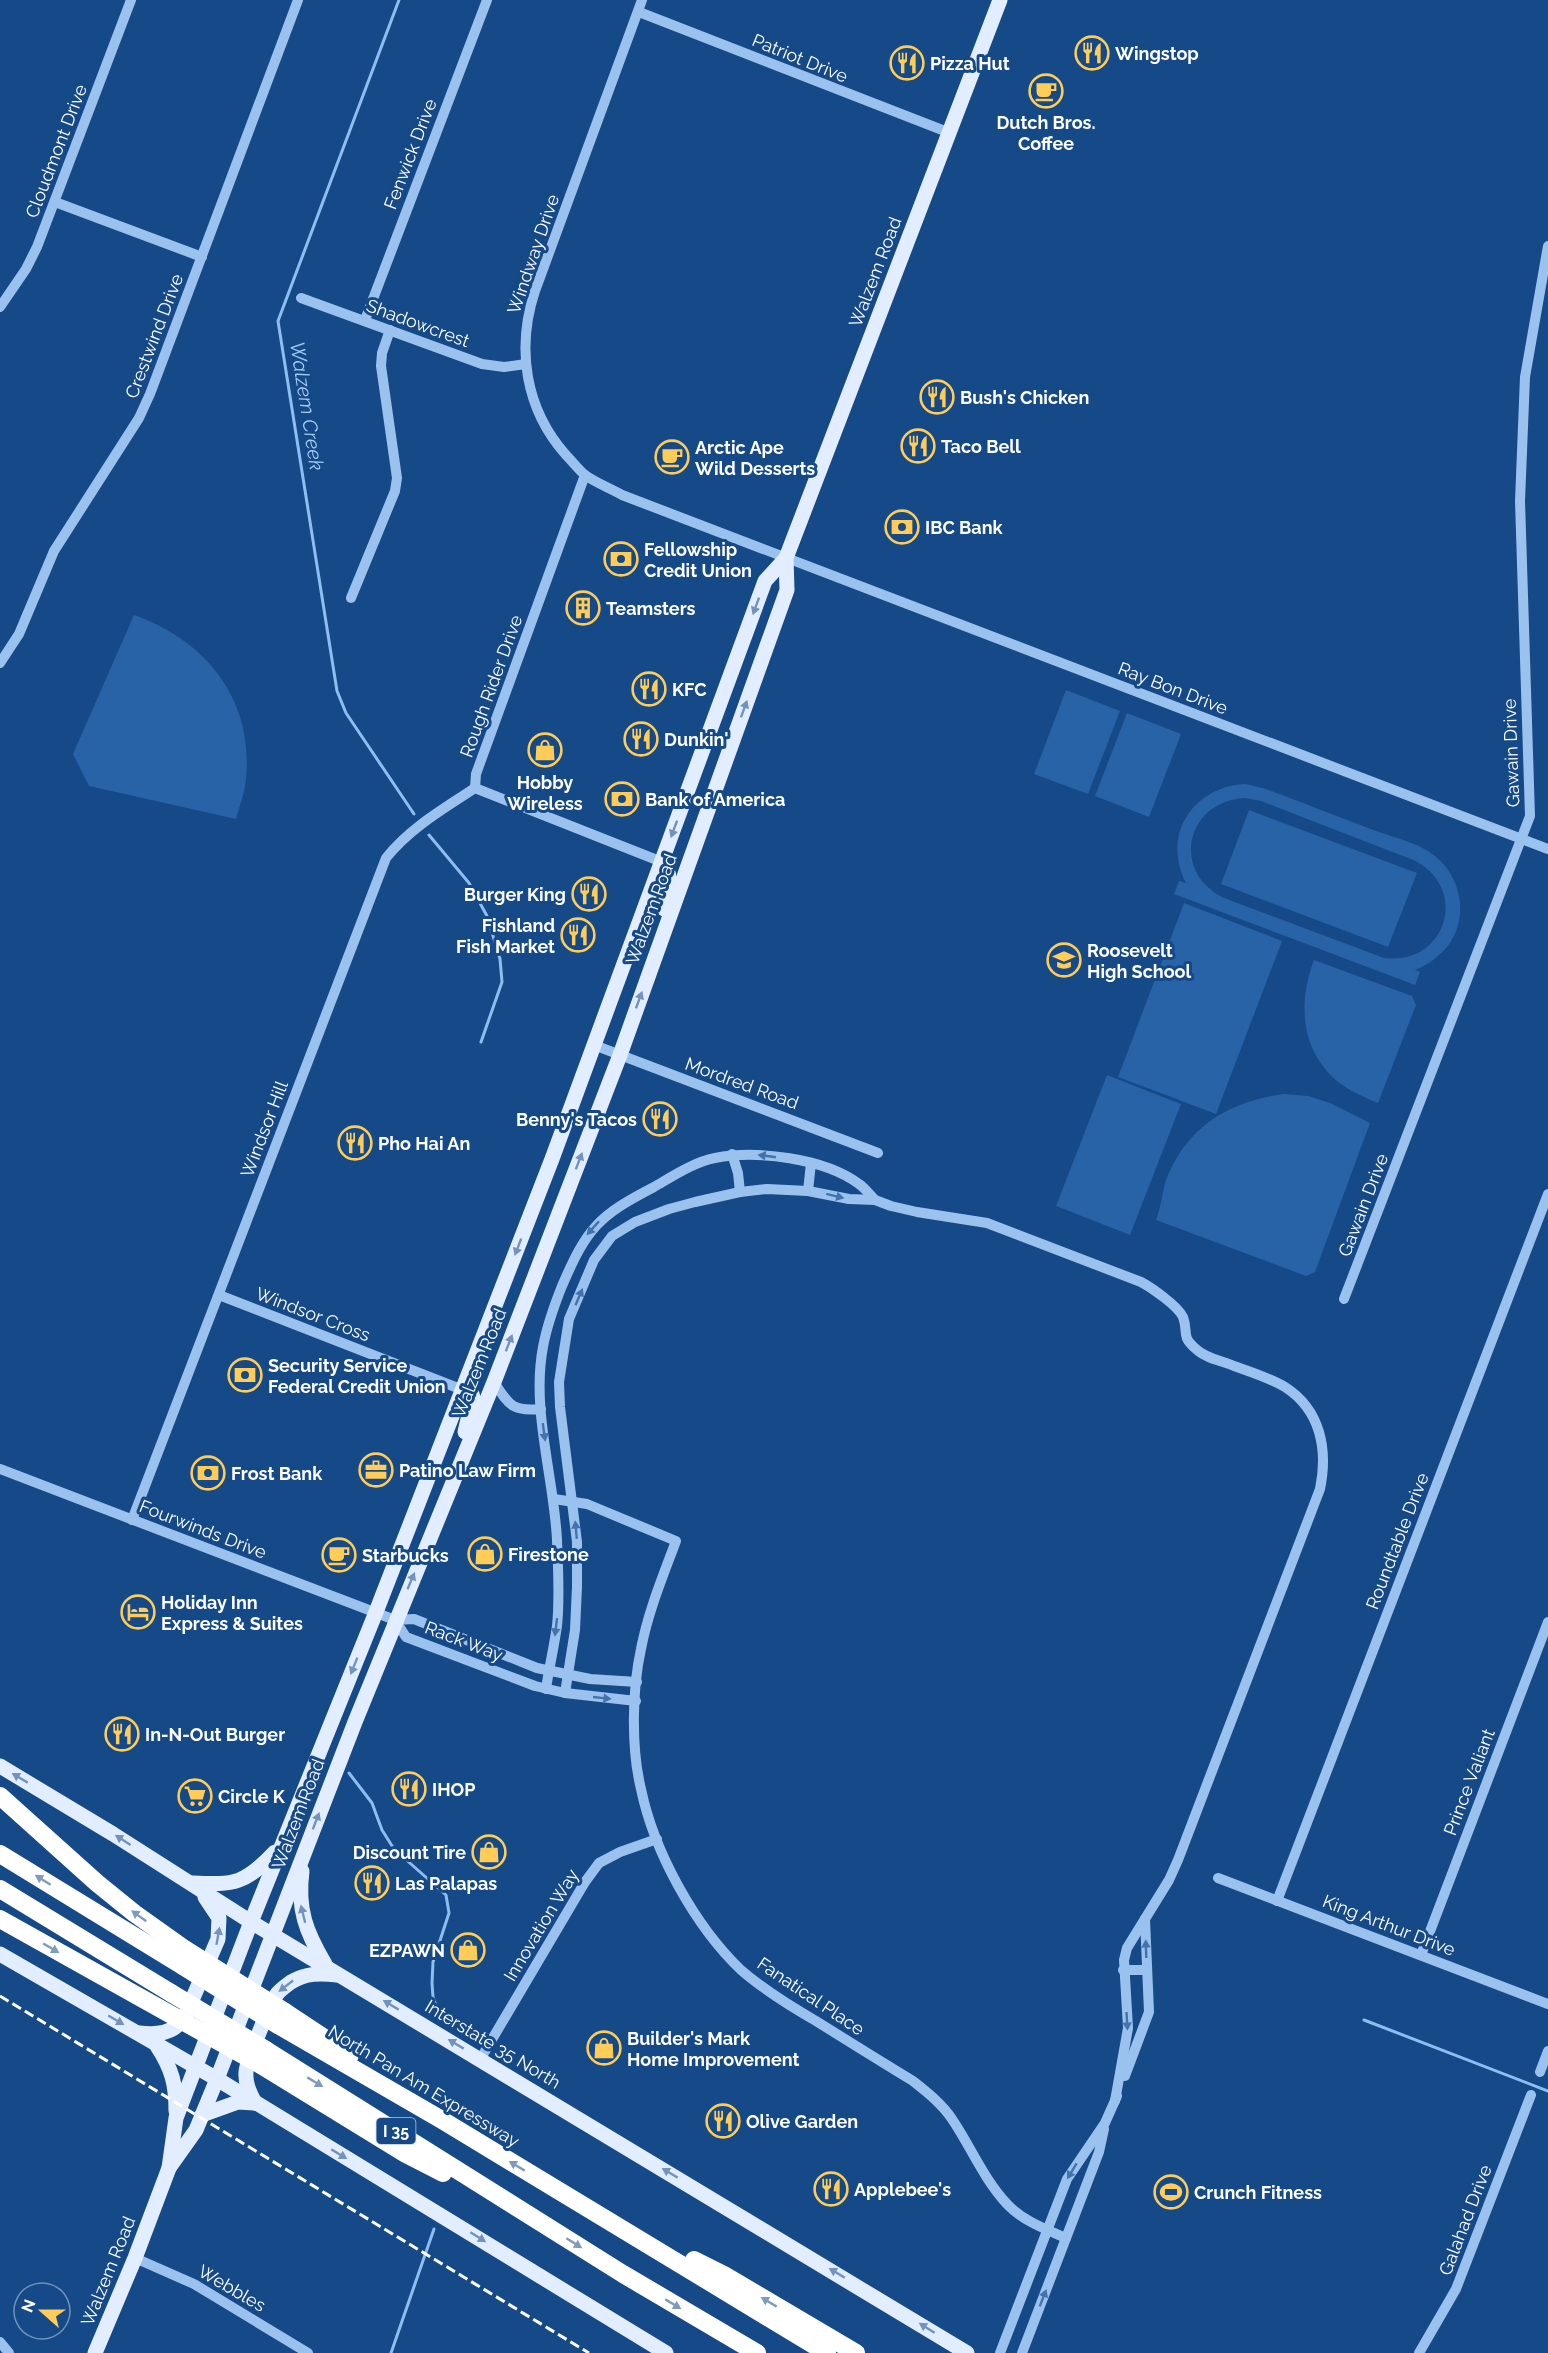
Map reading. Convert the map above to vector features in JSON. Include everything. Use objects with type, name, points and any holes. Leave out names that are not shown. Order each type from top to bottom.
[{"type":"highway","points":[[0,1796],[185,1958]]},
{"type":"highway","name":"North Pan Am Expressway","points":[[0,1854],[185,1958],[442,2120],[827,2353]]},
{"type":"highway","name":"I 35","points":[[0,1889],[171,1994],[263,2058],[756,2353]]},
{"type":"highway","points":[[0,1919],[263,2058]]},
{"type":"highway","points":[[568,2196],[724,2275],[856,2353]]},
{"type":"main road","name":"Walzem Road","points":[[95,2353],[135,2258],[169,2168],[176,2118],[251,1922],[463,1390],[594,1045],[765,581],[786,558],[1000,0]]},
{"type":"main road","name":"Walzem Road","points":[[169,2168],[196,2130],[217,2079],[304,1851],[395,1620],[494,1382],[620,1055],[787,590],[786,558]]},
{"type":"main road","points":[[655,956],[670,879],[668,870],[662,862]]},
{"type":"main road","points":[[453,1482],[472,1403],[472,1394],[463,1390]]},
{"type":"main road","name":"Interstate 35 North","points":[[0,1766],[272,1935],[481,2058],[967,2353]]},
{"type":"main road","points":[[190,1883],[224,1885],[240,1881],[259,1869],[281,1846]]},
{"type":"main road","points":[[304,1851],[300,1900],[302,1914],[312,1941],[327,1967]]},
{"type":"main road","points":[[137,2033],[158,2034],[179,2025],[184,2019],[215,1951],[220,1927],[219,1918],[209,1900],[190,1883]]},
{"type":"main road","points":[[0,1954],[197,2067],[666,2353]]},
{"type":"main road","points":[[255,2103],[247,2088],[246,2074],[249,2060],[278,1993],[290,1982],[304,1975],[319,1973],[341,1975]]},
{"type":"main road","points":[[156,2043],[167,2061],[176,2087],[176,2118]]},
{"type":"main road","points":[[202,2115],[238,2102],[255,2103]]},
{"type":"street","name":"Cloudmont Drive","points":[[0,306],[29,262],[55,201],[131,0]]},
{"type":"street","name":"Crestwind Drive","points":[[0,663],[19,634],[54,551],[139,418],[150,394],[298,0]]},
{"type":"street","name":"Fenwick Drive","points":[[365,320],[487,0]]},
{"type":"street","name":"Windway Drive","points":[[642,0],[532,298],[525,331],[526,364],[530,389],[542,420],[560,448],[585,475],[622,495],[786,558]]},
{"type":"street","name":"Patriot Drive","points":[[639,12],[950,133]]},
{"type":"street","points":[[55,201],[202,257]]},
{"type":"street","name":"Gawain Drive","points":[[1344,1299],[1530,816],[1520,519],[1524,398],[1531,336],[1548,246]]},
{"type":"street","name":"Shadowcrest","points":[[301,298],[482,364],[504,367],[526,364]]},
{"type":"street","points":[[351,598],[395,491],[397,478],[381,366],[382,353],[390,330]]},
{"type":"street","name":"Rough Rider Drive","points":[[475,788],[476,774],[585,475]]},
{"type":"street","name":"Ray Bon Drive","points":[[786,558],[1548,849]]},
{"type":"street","points":[[475,788],[662,862]]},
{"type":"street","name":"Windsor Hill","points":[[132,1520],[386,858],[400,840],[411,831],[475,788]]},
{"type":"street","name":"Mordred Road","points":[[594,1045],[878,1153]]},
{"type":"street","points":[[732,1154],[738,1173],[740,1192]]},
{"type":"street","points":[[546,1689],[557,1625],[558,1583],[554,1499],[541,1409],[540,1382],[543,1348],[551,1313],[576,1254],[589,1232],[609,1212],[627,1201],[705,1159],[732,1154],[757,1155],[811,1163],[859,1184],[875,1200]]},
{"type":"street","points":[[808,1191],[811,1163]]},
{"type":"street","points":[[565,1693],[574,1630],[577,1587],[573,1501],[560,1407],[559,1382],[569,1319],[594,1260],[612,1236],[635,1222],[669,1209],[740,1192],[767,1189],[808,1191],[849,1199],[875,1200],[917,1212],[987,1223],[1158,1290],[1181,1313],[1186,1340],[1199,1352],[1286,1388],[1305,1405],[1317,1424],[1323,1446],[1323,1470],[1320,1489],[1178,1860],[1169,1880],[1127,1948],[1123,1971],[1128,2028],[1115,2101]]},
{"type":"street","name":"Roundtable Drive","points":[[1277,1901],[1548,1194]]},
{"type":"street","name":"Windsor Cross","points":[[219,1295],[463,1390]]},
{"type":"street","points":[[494,1382],[515,1408],[525,1411],[541,1409]]},
{"type":"street","name":"Fourwinds Drive","points":[[0,1469],[395,1620]]},
{"type":"street","points":[[554,1499],[573,1501]]},
{"type":"street","name":"Fanatical Place","points":[[573,1501],[587,1504],[676,1541],[640,1649],[635,1743],[641,1789],[657,1839],[681,1890],[710,1935],[741,1969],[772,1994],[913,2081],[932,2097],[952,2117],[987,2179],[1008,2205],[1031,2223],[1066,2238]]},
{"type":"street","name":"Rack Way","points":[[636,1701],[546,1689],[406,1637],[395,1620],[414,1619],[549,1671],[591,1679],[637,1682]]},
{"type":"street","name":"Prince Valiant","points":[[1421,1955],[1548,1622]]},
{"type":"street","name":"Innovation Way","points":[[481,2058],[585,1882],[599,1863],[620,1852],[657,1839]]},
{"type":"street","name":"King Arthur Drive","points":[[1218,1878],[1548,2004]]},
{"type":"street","points":[[1000,2353],[1067,2179],[1105,2123],[1149,2012],[1145,1918]]},
{"type":"street","points":[[1123,1971],[1147,1970]]},
{"type":"street","points":[[1540,2072],[1548,2051]]},
{"type":"street","name":"Galahad Drive","points":[[1419,2353],[1456,2289],[1531,2095]]},
{"type":"street","points":[[1022,2353],[1099,2152],[1105,2123]]},
{"type":"street","name":"Webbles","points":[[135,2258],[194,2284],[308,2353]]},
{"type":"street","points":[[0,2342],[9,2353]]},
{"type":"shaded area","points":[[134,615],[160,626],[183,640],[204,657],[220,677],[233,699],[242,724],[246,750],[245,784],[236,819],[89,786],[73,754]]},
{"type":"shaded area","points":[[1066,690],[1120,711],[1088,794],[1034,774]]},
{"type":"shaded area","points":[[1127,713],[1181,734],[1149,817],[1095,796]]},
{"type":"shaded area","points":[[1246,784],[1266,789],[1415,844],[1429,851],[1442,862],[1459,894],[1459,921],[1449,945],[1437,957],[1415,970],[1420,972],[1415,985],[1174,894],[1179,881],[1186,883],[1179,865],[1177,848],[1180,831],[1187,816],[1197,804],[1227,787]],"holes":[[[1245,798],[1261,801],[1413,860],[1431,872],[1441,888],[1445,905],[1444,922],[1436,938],[1423,950],[1406,957],[1384,958],[1224,898],[1207,886],[1196,872],[1191,856],[1192,839],[1198,824],[1209,811],[1225,802]]]},
{"type":"shaded area","points":[[1249,810],[1417,873],[1388,947],[1221,884]]},
{"type":"shaded area","points":[[1184,903],[1282,941],[1216,1114],[1118,1077]]},
{"type":"shaded area","points":[[1314,960],[1412,996],[1416,1005],[1378,1103],[1337,1081],[1316,1055],[1309,1040],[1304,1009]]},
{"type":"shaded area","points":[[1107,1075],[1181,1104],[1130,1235],[1056,1206]]},
{"type":"shaded area","points":[[1284,1094],[1308,1096],[1330,1103],[1370,1123],[1315,1272],[1306,1276],[1156,1220],[1168,1175],[1177,1157],[1200,1129],[1230,1109],[1265,1097]]},
{"type":"waterway","name":"Walzem Creek","points":[[399,0],[278,321],[337,691],[346,713],[414,814]]},
{"type":"waterway","name":"Walzem Creek","points":[[429,835],[469,883],[487,916],[500,959],[502,982],[481,1042]]},
{"type":"waterway","name":"Walzem Creek","points":[[349,1773],[372,1803],[382,1830],[394,1849],[446,1895],[449,1913],[433,1962],[432,1983],[433,1997],[441,2020]]},
{"type":"waterway","points":[[1364,2020],[1548,2091]]},
{"type":"waterway","name":"Walzem Creek","points":[[391,2353],[434,2229]]},
{"type":"railway","points":[[0,1996],[589,2353]]},
{"type":"place","name":"Wingstop","points":[[1092,53]]},
{"type":"place","name":"Pizza Hut","points":[[907,63]]},
{"type":"place","name":"Dutch Bros. Coffee","points":[[1046,91]]},
{"type":"place","name":"Bush's Chicken","points":[[937,397]]},
{"type":"place","name":"Taco Bell","points":[[918,446]]},
{"type":"place","name":"Arctic Ape Wild Desserts","points":[[672,457]]},
{"type":"place","name":"IBC Bank","points":[[902,527]]},
{"type":"place","name":"Fellowship Credit Union","points":[[621,559]]},
{"type":"place","name":"Teamsters","points":[[583,608]]},
{"type":"place","name":"KFC","points":[[649,689]]},
{"type":"place","name":"Dunkin'","points":[[641,739]]},
{"type":"place","name":"Hobby Wireless","points":[[545,750]]},
{"type":"place","name":"Bank of America","points":[[622,799]]},
{"type":"place","name":"Burger King","points":[[589,894]]},
{"type":"place","name":"Fishland Fish Market","points":[[578,935]]},
{"type":"place","name":"Roosevelt High School","points":[[1064,960]]},
{"type":"place","name":"Benny's Tacos","points":[[660,1119]]},
{"type":"place","name":"Pho Hai An","points":[[355,1143]]},
{"type":"place","name":"Security Service Federal Credit Union","points":[[245,1375]]},
{"type":"place","name":"Patino Law Firm","points":[[376,1470]]},
{"type":"place","name":"Frost Bank","points":[[208,1473]]},
{"type":"place","name":"Firestone","points":[[485,1554]]},
{"type":"place","name":"Starbucks","points":[[339,1555]]},
{"type":"place","name":"Holiday Inn Express & Suites","points":[[138,1612]]},
{"type":"place","name":"In-N-Out Burger","points":[[122,1734]]},
{"type":"place","name":"IHOP","points":[[409,1789]]},
{"type":"place","name":"Circle K","points":[[195,1796]]},
{"type":"place","name":"Discount Tire","points":[[489,1852]]},
{"type":"place","name":"Las Palapas","points":[[372,1883]]},
{"type":"place","name":"EZPAWN","points":[[468,1950]]},
{"type":"place","name":"Builder's Mark Home Improvement","points":[[604,2048]]},
{"type":"place","name":"Olive Garden","points":[[723,2121]]},
{"type":"place","name":"Applebee's","points":[[831,2189]]},
{"type":"place","name":"Crunch Fitness","points":[[1171,2192]]}]
